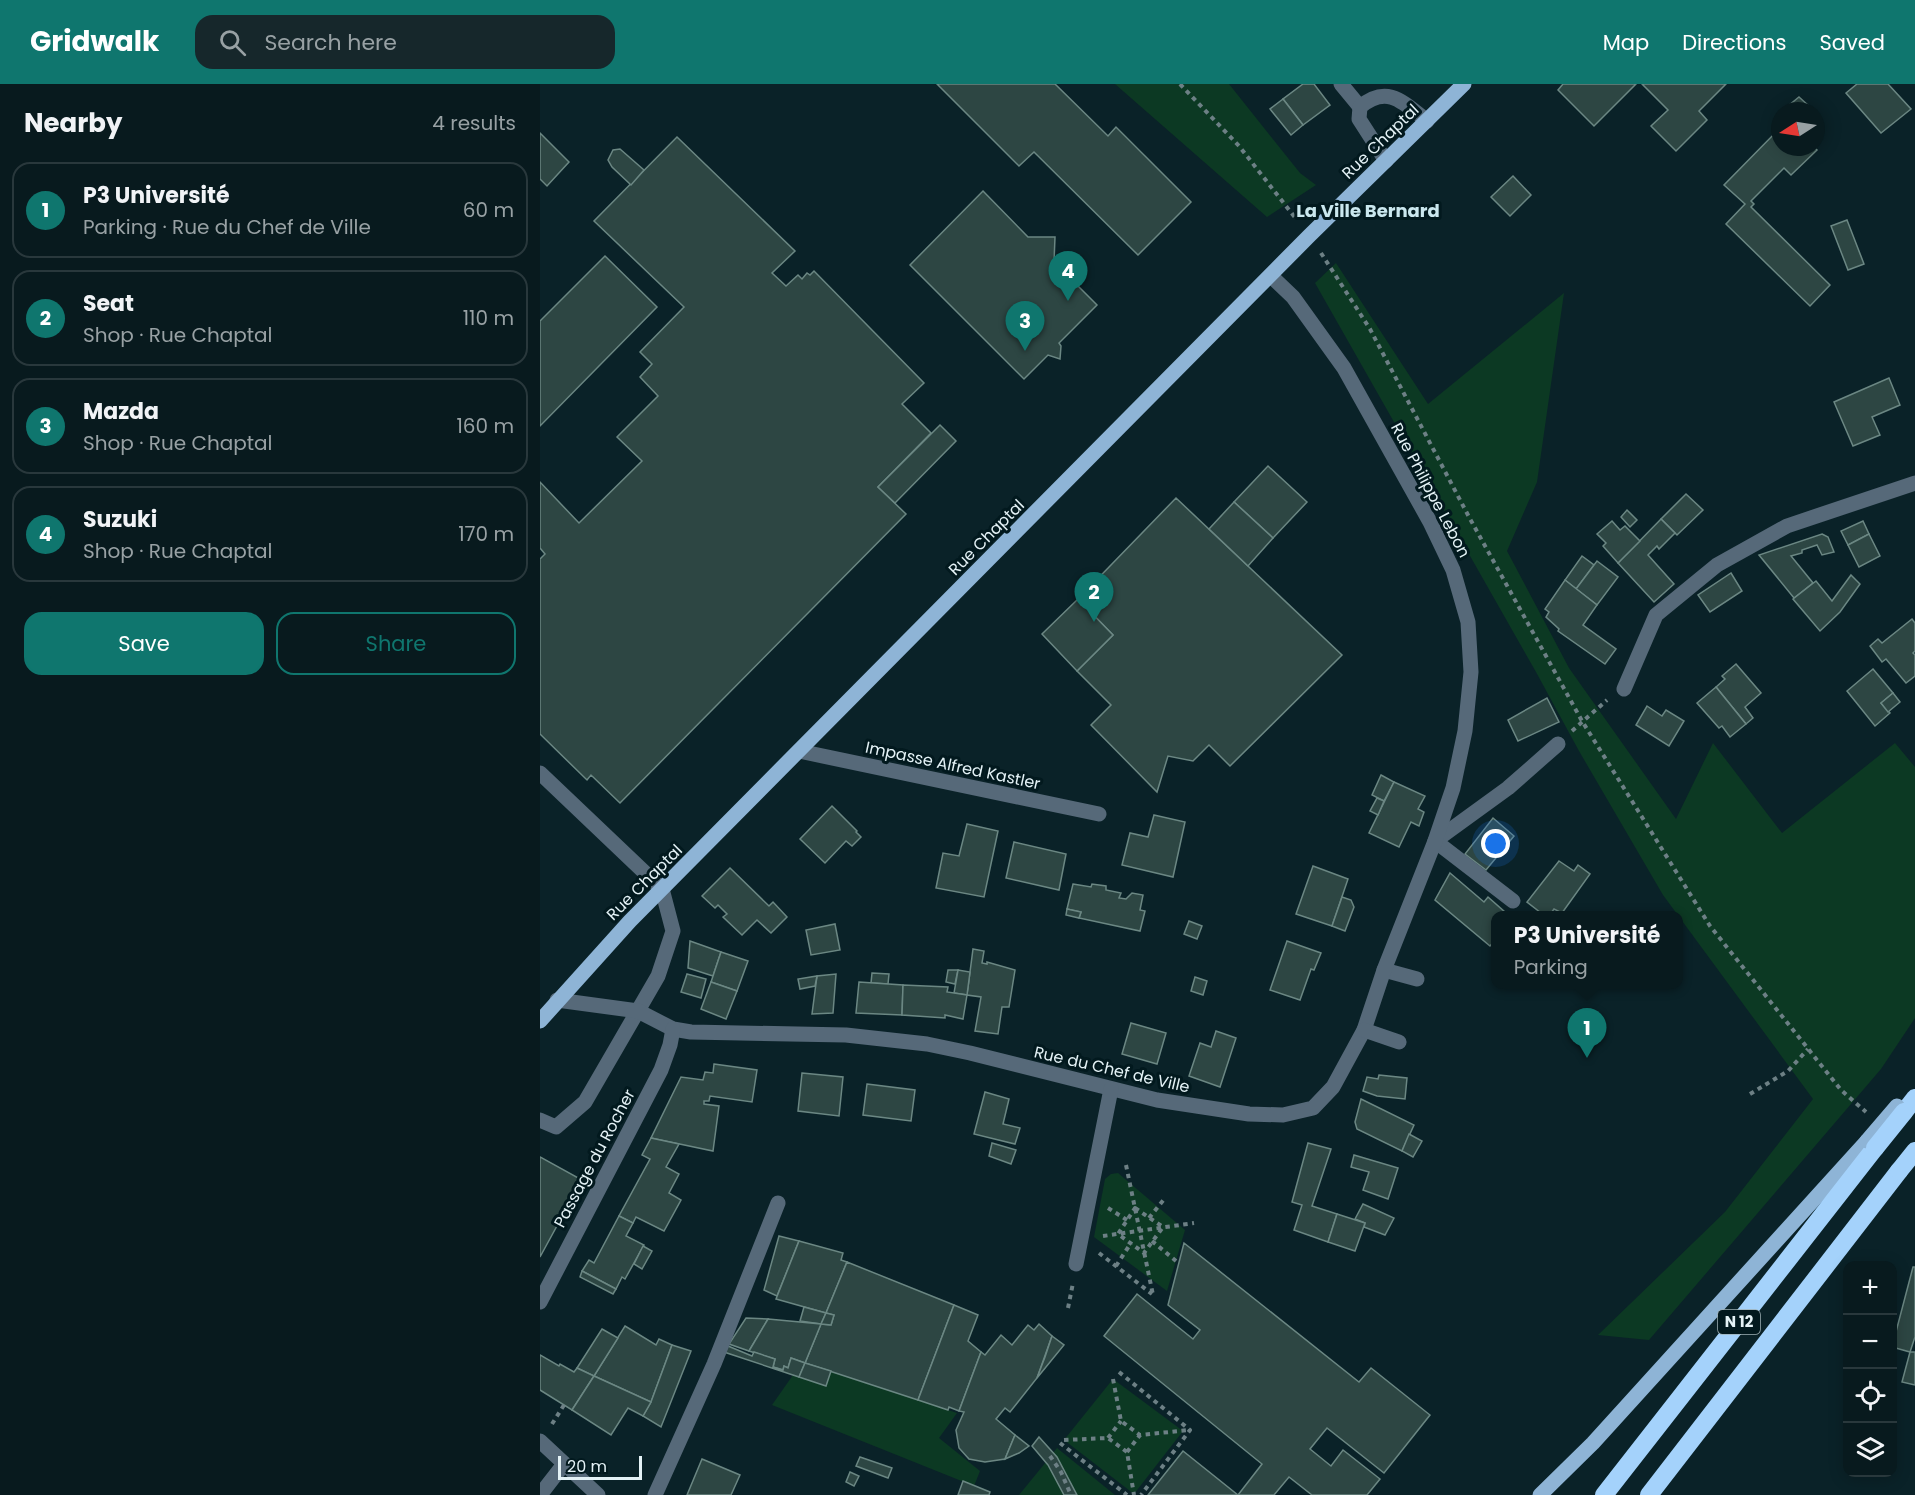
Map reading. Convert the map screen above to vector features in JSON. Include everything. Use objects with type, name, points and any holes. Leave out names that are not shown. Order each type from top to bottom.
[{"type":"highway","name":"N 12","points":[[1604,1495],[1871,1144],[1905,1105]]},
{"type":"highway","name":"N 12","points":[[1649,1495],[1915,1151]]},
{"type":"main road","name":"Rue Chaptal","points":[[540,1021],[662,889],[1309,236],[1464,84]]},
{"type":"main road","points":[[1905,1105],[1915,1086]]},
{"type":"main road","points":[[1540,1495],[1593,1443],[1871,1144]]},
{"type":"street","points":[[1341,84],[1360,107]]},
{"type":"street","points":[[1386,161],[1359,119],[1360,107],[1369,97],[1382,93],[1394,95],[1427,121]]},
{"type":"street","name":"Rue Philippe Lebon","points":[[1271,276],[1293,297],[1344,368],[1430,522],[1453,570],[1468,622],[1471,672],[1465,731],[1453,788]]},
{"type":"street","points":[[1624,689],[1656,615],[1717,565],[1787,526],[1915,483]]},
{"type":"street","points":[[1513,901],[1435,841],[1508,788],[1558,744]]},
{"type":"street","name":"Impasse Alfred Kastler","points":[[799,751],[1099,814]]},
{"type":"street","points":[[540,772],[662,889],[673,932],[658,976],[585,1102],[556,1127],[540,1120]]},
{"type":"street","name":"Rue du Chef de Ville","points":[[557,1000],[638,1011],[673,1029],[691,1032],[846,1035],[927,1044],[1112,1089],[1202,1108],[1249,1114],[1283,1115],[1313,1108],[1334,1087],[1365,1030],[1384,970],[1435,841],[1453,788]]},
{"type":"street","points":[[1384,970],[1417,979]]},
{"type":"street","name":"Passage du Rocher","points":[[540,1302],[661,1070],[673,1029]]},
{"type":"street","points":[[1365,1030],[1399,1042]]},
{"type":"street","points":[[1076,1264],[1112,1089]]},
{"type":"street","points":[[656,1495],[714,1364],[778,1203]]},
{"type":"street","points":[[540,1442],[598,1495]]},
{"type":"street","points":[[540,1495],[564,1464]]},
{"type":"path","points":[[1180,84],[1239,146],[1309,236],[1370,328],[1469,517],[1582,721],[1710,926],[1841,1090]]},
{"type":"path","points":[[1558,744],[1600,705],[1624,689]]},
{"type":"path","points":[[1750,1094],[1788,1071],[1808,1049]]},
{"type":"path","points":[[1082,1239],[1153,1294],[1126,1165]]},
{"type":"path","points":[[1149,1218],[1165,1198]]},
{"type":"path","points":[[1118,1234],[1135,1208]]},
{"type":"path","points":[[1135,1208],[1163,1227]]},
{"type":"path","points":[[1082,1239],[1194,1223]]},
{"type":"path","points":[[1144,1253],[1163,1227]]},
{"type":"path","points":[[1118,1234],[1144,1253]]},
{"type":"path","points":[[1152,1241],[1176,1261]]},
{"type":"path","points":[[1116,1266],[1131,1243]]},
{"type":"path","points":[[1119,1372],[1190,1430]]},
{"type":"path","points":[[1113,1379],[1121,1421],[1140,1435],[1190,1430]]},
{"type":"path","points":[[1108,1438],[1121,1421]]},
{"type":"path","points":[[1140,1495],[1190,1430]]},
{"type":"path","points":[[1127,1452],[1140,1435]]},
{"type":"path","points":[[1127,1495],[1062,1442],[1108,1438],[1127,1452],[1134,1495]]},
{"type":"path","points":[[1050,1456],[1061,1472],[1071,1495]]},
{"type":"green space","points":[[1115,84],[1229,84],[1300,173],[1316,185],[1267,217]]},
{"type":"green space","points":[[1336,263],[1428,404],[1564,293],[1537,482],[1507,551],[1569,668],[1676,819],[1713,743],[1782,833],[1895,743],[1915,767],[1915,1018],[1881,1069],[1649,1340],[1598,1335],[1725,1212],[1813,1099],[1683,922],[1683,911],[1675,911],[1663,895],[1579,751],[1315,283]]},
{"type":"green space","points":[[1118,1173],[1185,1230],[1167,1291],[1094,1237],[1105,1179],[1111,1174]]},
{"type":"green space","points":[[831,1371],[957,1413],[939,1438],[980,1471],[974,1486],[772,1405],[793,1375]]},
{"type":"green space","points":[[1113,1379],[1183,1431],[1134,1494],[1064,1440]]},
{"type":"green space","points":[[1057,1448],[1115,1495],[1077,1495],[1053,1453]]},
{"type":"green space","points":[[1046,1462],[1064,1495],[1019,1495]]},
{"type":"building","points":[[937,84],[1055,84],[1108,136],[1116,127],[1191,202],[1138,255],[1034,152],[1019,166]]},
{"type":"building","points":[[1303,84],[1314,84],[1330,105],[1303,125],[1283,99]]},
{"type":"building","points":[[1563,84],[1636,84],[1594,126],[1558,90]]},
{"type":"building","points":[[1642,84],[1726,84],[1699,111],[1707,120],[1676,151],[1651,126],[1668,110]]},
{"type":"building","points":[[1857,84],[1888,84],[1911,109],[1881,133],[1846,93]]},
{"type":"building","points":[[1799,97],[1804,102],[1793,102]]},
{"type":"building","points":[[1283,99],[1303,125],[1291,135],[1270,109]]},
{"type":"building","points":[[540,133],[569,162],[547,186],[540,179]]},
{"type":"building","points":[[677,137],[795,251],[772,273],[786,286],[798,275],[802,279],[807,273],[810,275],[814,271],[924,383],[902,404],[931,433],[878,487],[906,514],[620,803],[591,775],[587,780],[540,734],[540,559],[545,554],[540,548],[540,482],[579,523],[642,461],[617,437],[658,396],[640,377],[652,364],[640,352],[684,307],[594,221]]},
{"type":"building","points":[[1771,137],[1771,156],[1811,156],[1791,175],[1784,168],[1751,201],[1754,204],[1751,207],[1830,285],[1810,306],[1726,224],[1745,204],[1724,185]]},
{"type":"building","points":[[620,149],[644,170],[631,185],[608,160],[613,150]]},
{"type":"building","points":[[1513,176],[1531,195],[1510,216],[1491,197]]},
{"type":"building","points":[[983,191],[1028,237],[1055,237],[1054,262],[1097,305],[1059,343],[1061,346],[1060,359],[1048,355],[1024,379],[910,265]]},
{"type":"building","points":[[1847,220],[1864,264],[1848,270],[1831,226]]},
{"type":"building","points":[[605,256],[657,307],[540,426],[540,321]]},
{"type":"building","points":[[1889,378],[1900,405],[1872,417],[1880,435],[1853,446],[1834,402]]},
{"type":"building","points":[[940,425],[956,441],[895,503],[878,487]]},
{"type":"building","points":[[1268,466],[1307,502],[1273,538],[1234,502]]},
{"type":"building","points":[[1686,494],[1703,510],[1677,535],[1661,519]]},
{"type":"building","points":[[1176,498],[1342,655],[1230,766],[1209,745],[1193,761],[1168,756],[1157,792],[1091,725],[1111,705],[1077,671],[1113,635],[1078,599]]},
{"type":"building","points":[[1234,502],[1273,538],[1248,566],[1209,529]]},
{"type":"building","points":[[1627,510],[1637,520],[1630,527],[1621,517]]},
{"type":"building","points":[[1661,519],[1675,533],[1659,549],[1657,546],[1648,555],[1674,584],[1654,602],[1618,563]]},
{"type":"building","points":[[1612,521],[1620,530],[1625,526],[1640,541],[1618,563],[1603,546],[1606,543],[1597,534]]},
{"type":"building","points":[[1863,521],[1869,534],[1848,545],[1841,531]]},
{"type":"building","points":[[1822,534],[1828,537],[1834,552],[1822,555],[1817,545],[1791,556],[1813,583],[1794,598],[1759,555]]},
{"type":"building","points":[[1869,534],[1880,556],[1859,567],[1848,545]]},
{"type":"building","points":[[1582,556],[1594,565],[1576,589],[1565,580]]},
{"type":"building","points":[[1597,561],[1618,577],[1597,605],[1576,589]]},
{"type":"building","points":[[1731,573],[1742,591],[1710,612],[1698,595]]},
{"type":"building","points":[[1851,575],[1860,584],[1840,612],[1820,631],[1793,599],[1816,581],[1832,601]]},
{"type":"building","points":[[1565,580],[1597,605],[1583,625],[1616,649],[1605,664],[1558,631],[1559,629],[1546,617],[1549,612],[1545,609]]},
{"type":"building","points":[[1078,599],[1113,635],[1077,671],[1042,634]]},
{"type":"building","points":[[1912,619],[1915,623],[1915,651],[1913,653],[1915,655],[1915,676],[1906,683],[1886,659],[1882,662],[1870,646],[1878,639],[1882,643]]},
{"type":"building","points":[[1736,664],[1761,693],[1745,707],[1753,718],[1746,724],[1716,687],[1725,679],[1722,676]]},
{"type":"building","points":[[1873,669],[1893,693],[1881,703],[1890,713],[1875,726],[1847,691]]},
{"type":"building","points":[[1716,687],[1746,724],[1730,737],[1722,726],[1719,728],[1697,703]]},
{"type":"building","points":[[1893,693],[1900,702],[1888,712],[1881,703]]},
{"type":"building","points":[[1547,698],[1559,722],[1518,741],[1508,720]]},
{"type":"building","points":[[1647,706],[1662,716],[1666,710],[1684,721],[1669,746],[1636,725]]},
{"type":"building","points":[[1381,775],[1394,782],[1384,801],[1372,795]]},
{"type":"building","points":[[1394,782],[1425,796],[1418,809],[1424,812],[1419,826],[1411,822],[1399,847],[1369,833]]},
{"type":"building","points":[[1377,798],[1384,801],[1378,815],[1370,811]]},
{"type":"building","points":[[832,806],[861,837],[852,846],[846,841],[825,863],[800,839]]},
{"type":"building","points":[[1154,815],[1185,822],[1173,877],[1122,865],[1130,833],[1148,837]]},
{"type":"building","points":[[1493,818],[1514,836],[1486,870],[1465,854]]},
{"type":"building","points":[[967,824],[998,831],[984,897],[936,888],[943,853],[959,856]]},
{"type":"building","points":[[1014,842],[1066,854],[1059,890],[1006,878]]},
{"type":"building","points":[[1559,861],[1574,871],[1578,865],[1590,874],[1563,911],[1554,909],[1539,911],[1527,902]]},
{"type":"building","points":[[1313,866],[1348,879],[1332,926],[1296,914]]},
{"type":"building","points":[[730,868],[769,906],[773,902],[787,917],[771,933],[757,920],[742,935],[723,917],[727,914],[718,905],[715,908],[702,896]]},
{"type":"building","points":[[1450,873],[1484,902],[1488,897],[1504,911],[1491,911],[1491,945],[1490,946],[1435,900]]},
{"type":"building","points":[[1073,884],[1091,887],[1092,884],[1106,886],[1106,890],[1121,893],[1119,898],[1126,899],[1132,893],[1143,895],[1140,910],[1145,911],[1140,931],[1079,918],[1081,912],[1067,909]]},
{"type":"building","points":[[1342,897],[1351,900],[1354,907],[1345,931],[1332,926]]},
{"type":"building","points":[[1067,909],[1081,912],[1079,918],[1066,915]]},
{"type":"building","points":[[1189,921],[1202,926],[1197,939],[1184,934]]},
{"type":"building","points":[[835,924],[840,950],[811,955],[806,930]]},
{"type":"building","points":[[690,941],[721,952],[713,976],[688,968]]},
{"type":"building","points":[[1287,941],[1321,953],[1314,970],[1311,969],[1300,1000],[1270,990]]},
{"type":"building","points":[[973,949],[984,951],[982,963],[987,964],[987,962],[1015,970],[1009,1007],[1002,1007],[998,1034],[975,1031],[981,997],[967,995]]},
{"type":"building","points":[[721,952],[748,961],[737,991],[711,982]]},
{"type":"building","points":[[948,970],[958,970],[955,984],[946,982]]},
{"type":"building","points":[[958,970],[970,972],[967,995],[954,993]]},
{"type":"building","points":[[872,973],[889,974],[888,984],[871,983]]},
{"type":"building","points":[[687,974],[706,979],[701,998],[681,992]]},
{"type":"building","points":[[836,974],[833,1013],[812,1014],[817,976]]},
{"type":"building","points":[[817,976],[815,986],[800,989],[798,979]]},
{"type":"building","points":[[1195,977],[1207,981],[1203,995],[1191,991]]},
{"type":"building","points":[[711,982],[737,991],[726,1019],[701,1009]]},
{"type":"building","points":[[859,982],[903,985],[902,1015],[856,1013]]},
{"type":"building","points":[[903,985],[948,987],[947,992],[967,995],[963,1019],[945,1015],[945,1018],[902,1015]]},
{"type":"building","points":[[1131,1023],[1166,1033],[1157,1064],[1122,1054]]},
{"type":"building","points":[[1216,1031],[1236,1038],[1220,1087],[1189,1076],[1200,1043],[1211,1047]]},
{"type":"building","points":[[714,1064],[757,1070],[752,1102],[710,1096],[709,1101],[704,1101],[704,1104],[719,1106],[713,1151],[651,1138],[681,1077],[703,1080],[705,1072],[713,1073]]},
{"type":"building","points":[[802,1073],[843,1077],[839,1116],[798,1111]]},
{"type":"building","points":[[1379,1075],[1407,1078],[1405,1099],[1377,1096],[1363,1091],[1367,1077],[1378,1079]]},
{"type":"building","points":[[867,1084],[915,1090],[911,1121],[863,1115]]},
{"type":"building","points":[[985,1092],[1009,1099],[1003,1124],[1020,1128],[1015,1144],[974,1134]]},
{"type":"building","points":[[1361,1099],[1414,1125],[1402,1151],[1357,1129],[1355,1122]]},
{"type":"building","points":[[1409,1134],[1422,1141],[1413,1157],[1402,1151]]},
{"type":"building","points":[[651,1138],[679,1144],[666,1167],[679,1174],[669,1193],[681,1200],[664,1231],[636,1217],[633,1223],[619,1216],[650,1159],[642,1155]]},
{"type":"building","points":[[992,1143],[1016,1150],[1011,1164],[989,1156]]},
{"type":"building","points":[[1308,1143],[1331,1149],[1312,1206],[1337,1214],[1328,1242],[1294,1230],[1302,1205],[1292,1202]]},
{"type":"building","points":[[1354,1155],[1398,1168],[1388,1199],[1363,1190],[1369,1172],[1351,1167]]},
{"type":"building","points":[[540,1157],[582,1180],[540,1257]]},
{"type":"building","points":[[1363,1204],[1394,1218],[1385,1235],[1364,1227],[1365,1223],[1355,1219]]},
{"type":"building","points":[[1337,1214],[1365,1223],[1355,1251],[1328,1242]]},
{"type":"building","points":[[619,1216],[633,1223],[626,1236],[644,1245],[625,1279],[622,1277],[616,1289],[582,1271],[589,1260],[594,1263]]},
{"type":"building","points":[[779,1236],[799,1241],[777,1296],[764,1290]]},
{"type":"building","points":[[799,1241],[843,1253],[841,1260],[847,1262],[826,1313],[776,1299]]},
{"type":"building","points":[[1184,1243],[1359,1382],[1371,1368],[1430,1415],[1384,1473],[1327,1428],[1310,1449],[1331,1466],[1343,1450],[1380,1479],[1367,1495],[1312,1495],[1289,1477],[1274,1495],[1238,1495],[1262,1464],[1104,1336],[1137,1294],[1193,1339],[1200,1330],[1168,1305]]},
{"type":"building","points":[[643,1246],[652,1251],[642,1269],[634,1264]]},
{"type":"building","points":[[847,1262],[954,1305],[918,1400],[805,1363],[821,1324],[831,1325],[834,1315],[826,1313]]},
{"type":"building","points":[[1913,1267],[1915,1267],[1915,1337],[1910,1352],[1897,1348],[1897,1328]]},
{"type":"building","points":[[582,1271],[616,1289],[613,1294],[580,1277]]},
{"type":"building","points":[[954,1305],[978,1315],[968,1341],[981,1352],[959,1411],[949,1407],[948,1410],[918,1400]]},
{"type":"building","points":[[804,1307],[826,1313],[821,1324],[800,1321]]},
{"type":"building","points":[[826,1313],[834,1315],[831,1325],[821,1324]]},
{"type":"building","points":[[746,1318],[768,1319],[749,1351],[729,1344]]},
{"type":"building","points":[[768,1319],[821,1324],[805,1363],[791,1358],[788,1368],[784,1366],[783,1370],[773,1367],[775,1359],[749,1351]]},
{"type":"building","points":[[1039,1324],[1052,1336],[1037,1378],[1010,1412],[1005,1408],[996,1419],[1015,1435],[1005,1459],[985,1462],[969,1459],[959,1448],[956,1430],[964,1412],[959,1411],[981,1352],[985,1355],[1001,1335],[1012,1345],[1028,1325],[1034,1330]]},
{"type":"building","points":[[625,1326],[656,1345],[659,1339],[672,1345],[651,1402],[594,1376]]},
{"type":"building","points":[[602,1329],[618,1338],[594,1376],[577,1368]]},
{"type":"building","points":[[1052,1336],[1064,1345],[1037,1378],[1045,1357]]},
{"type":"building","points":[[672,1345],[691,1351],[661,1427],[643,1416],[651,1402]]},
{"type":"building","points":[[728,1346],[752,1356],[754,1352],[775,1359],[773,1367],[783,1370],[784,1366],[788,1368],[791,1358],[805,1363],[799,1377],[724,1352]]},
{"type":"building","points":[[1910,1352],[1915,1352],[1915,1385],[1902,1382]]},
{"type":"building","points":[[540,1355],[574,1372],[577,1368],[594,1376],[572,1410],[540,1390]]},
{"type":"building","points":[[805,1363],[831,1371],[826,1386],[799,1377]]},
{"type":"building","points":[[594,1376],[651,1402],[643,1416],[628,1408],[611,1435],[572,1410]]},
{"type":"building","points":[[1015,1435],[1029,1446],[1005,1459]]},
{"type":"building","points":[[1039,1437],[1057,1457],[1077,1495],[1064,1495],[1048,1465],[1032,1446]]},
{"type":"building","points":[[1183,1451],[1238,1495],[1148,1495]]},
{"type":"building","points":[[860,1457],[892,1468],[888,1478],[856,1466]]},
{"type":"building","points":[[702,1459],[740,1475],[731,1495],[687,1495]]},
{"type":"building","points":[[850,1472],[859,1476],[854,1486],[846,1482]]},
{"type":"building","points":[[963,1481],[990,1492],[989,1495],[958,1495]]},
{"type":"place","name":"Suzuki","points":[[1068,301]]},
{"type":"place","name":"Mazda","points":[[1025,351]]},
{"type":"place","name":"Seat","points":[[1094,622]]},
{"type":"place","name":"P3 Université","points":[[1587,1058]]},
{"type":"district","name":"La Ville Bernard","points":[[1368,211]]}]
